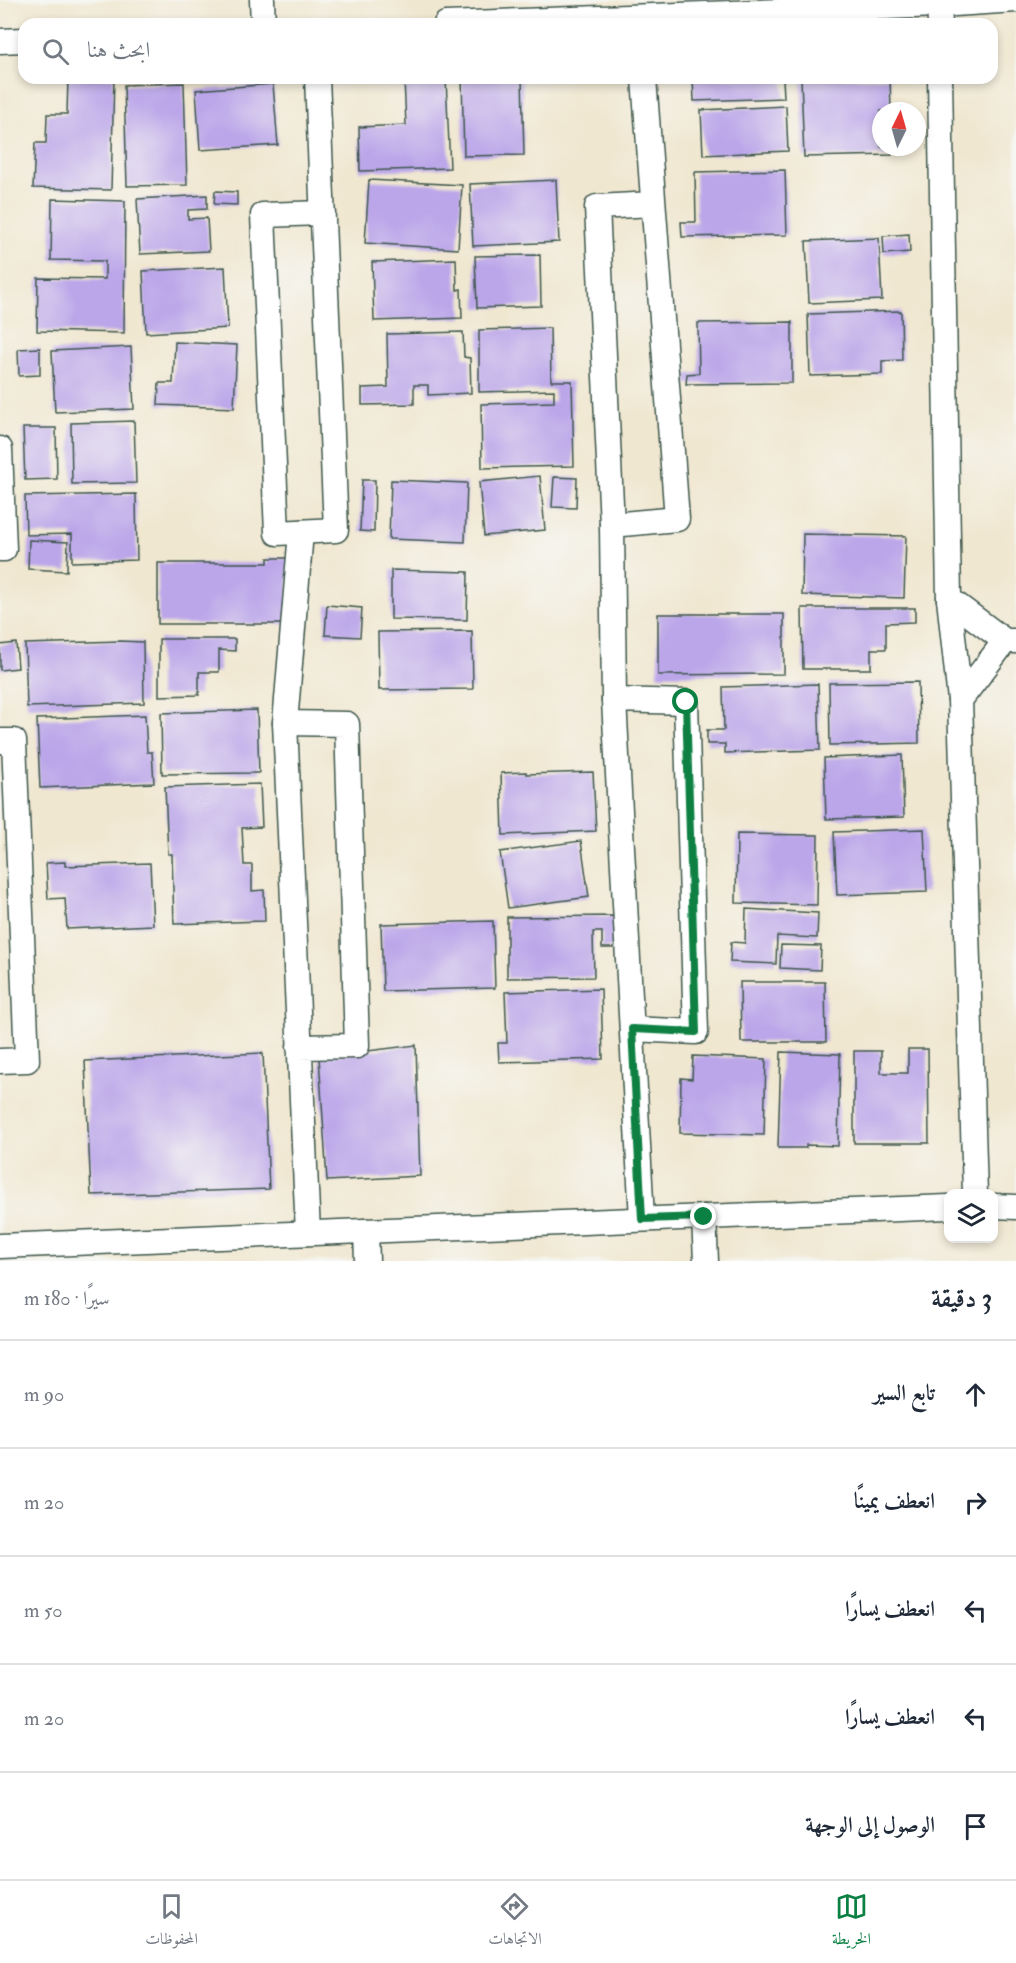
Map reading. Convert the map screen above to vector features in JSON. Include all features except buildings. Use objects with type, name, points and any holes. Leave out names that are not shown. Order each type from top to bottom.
[{"type":"street","points":[[262,0],[263,18]]},
{"type":"street","points":[[740,18],[939,14],[1016,0]]},
{"type":"street","points":[[499,18],[579,9],[629,18]]},
{"type":"street","points":[[0,41],[18,40]]},
{"type":"street","points":[[317,84],[323,213],[336,530],[277,533],[263,216],[323,213]]},
{"type":"street","points":[[612,525],[677,519],[644,84]]},
{"type":"street","points":[[940,84],[949,598],[960,700],[975,1189]]},
{"type":"street","points":[[642,1219],[614,700],[612,525],[597,207],[653,204]]},
{"type":"street","points":[[0,449],[4,549],[0,549]]},
{"type":"street","points":[[301,532],[285,723],[308,1233]]},
{"type":"street","points":[[949,598],[1010,641],[960,700]]},
{"type":"street","points":[[614,700],[686,702],[696,1032],[632,1029]]},
{"type":"street","points":[[285,723],[347,724],[357,1046],[300,1047]]},
{"type":"street","points":[[0,741],[14,741],[27,1060],[0,1061]]},
{"type":"street","points":[[998,1206],[1016,1207]]},
{"type":"street","points":[[0,1246],[37,1253],[308,1233],[944,1207]]},
{"type":"street","points":[[704,1217],[706,1261]]},
{"type":"street","points":[[366,1231],[367,1261]]},
{"type":"route","points":[[686,702],[696,1032],[632,1029],[642,1219],[704,1217]]}]
